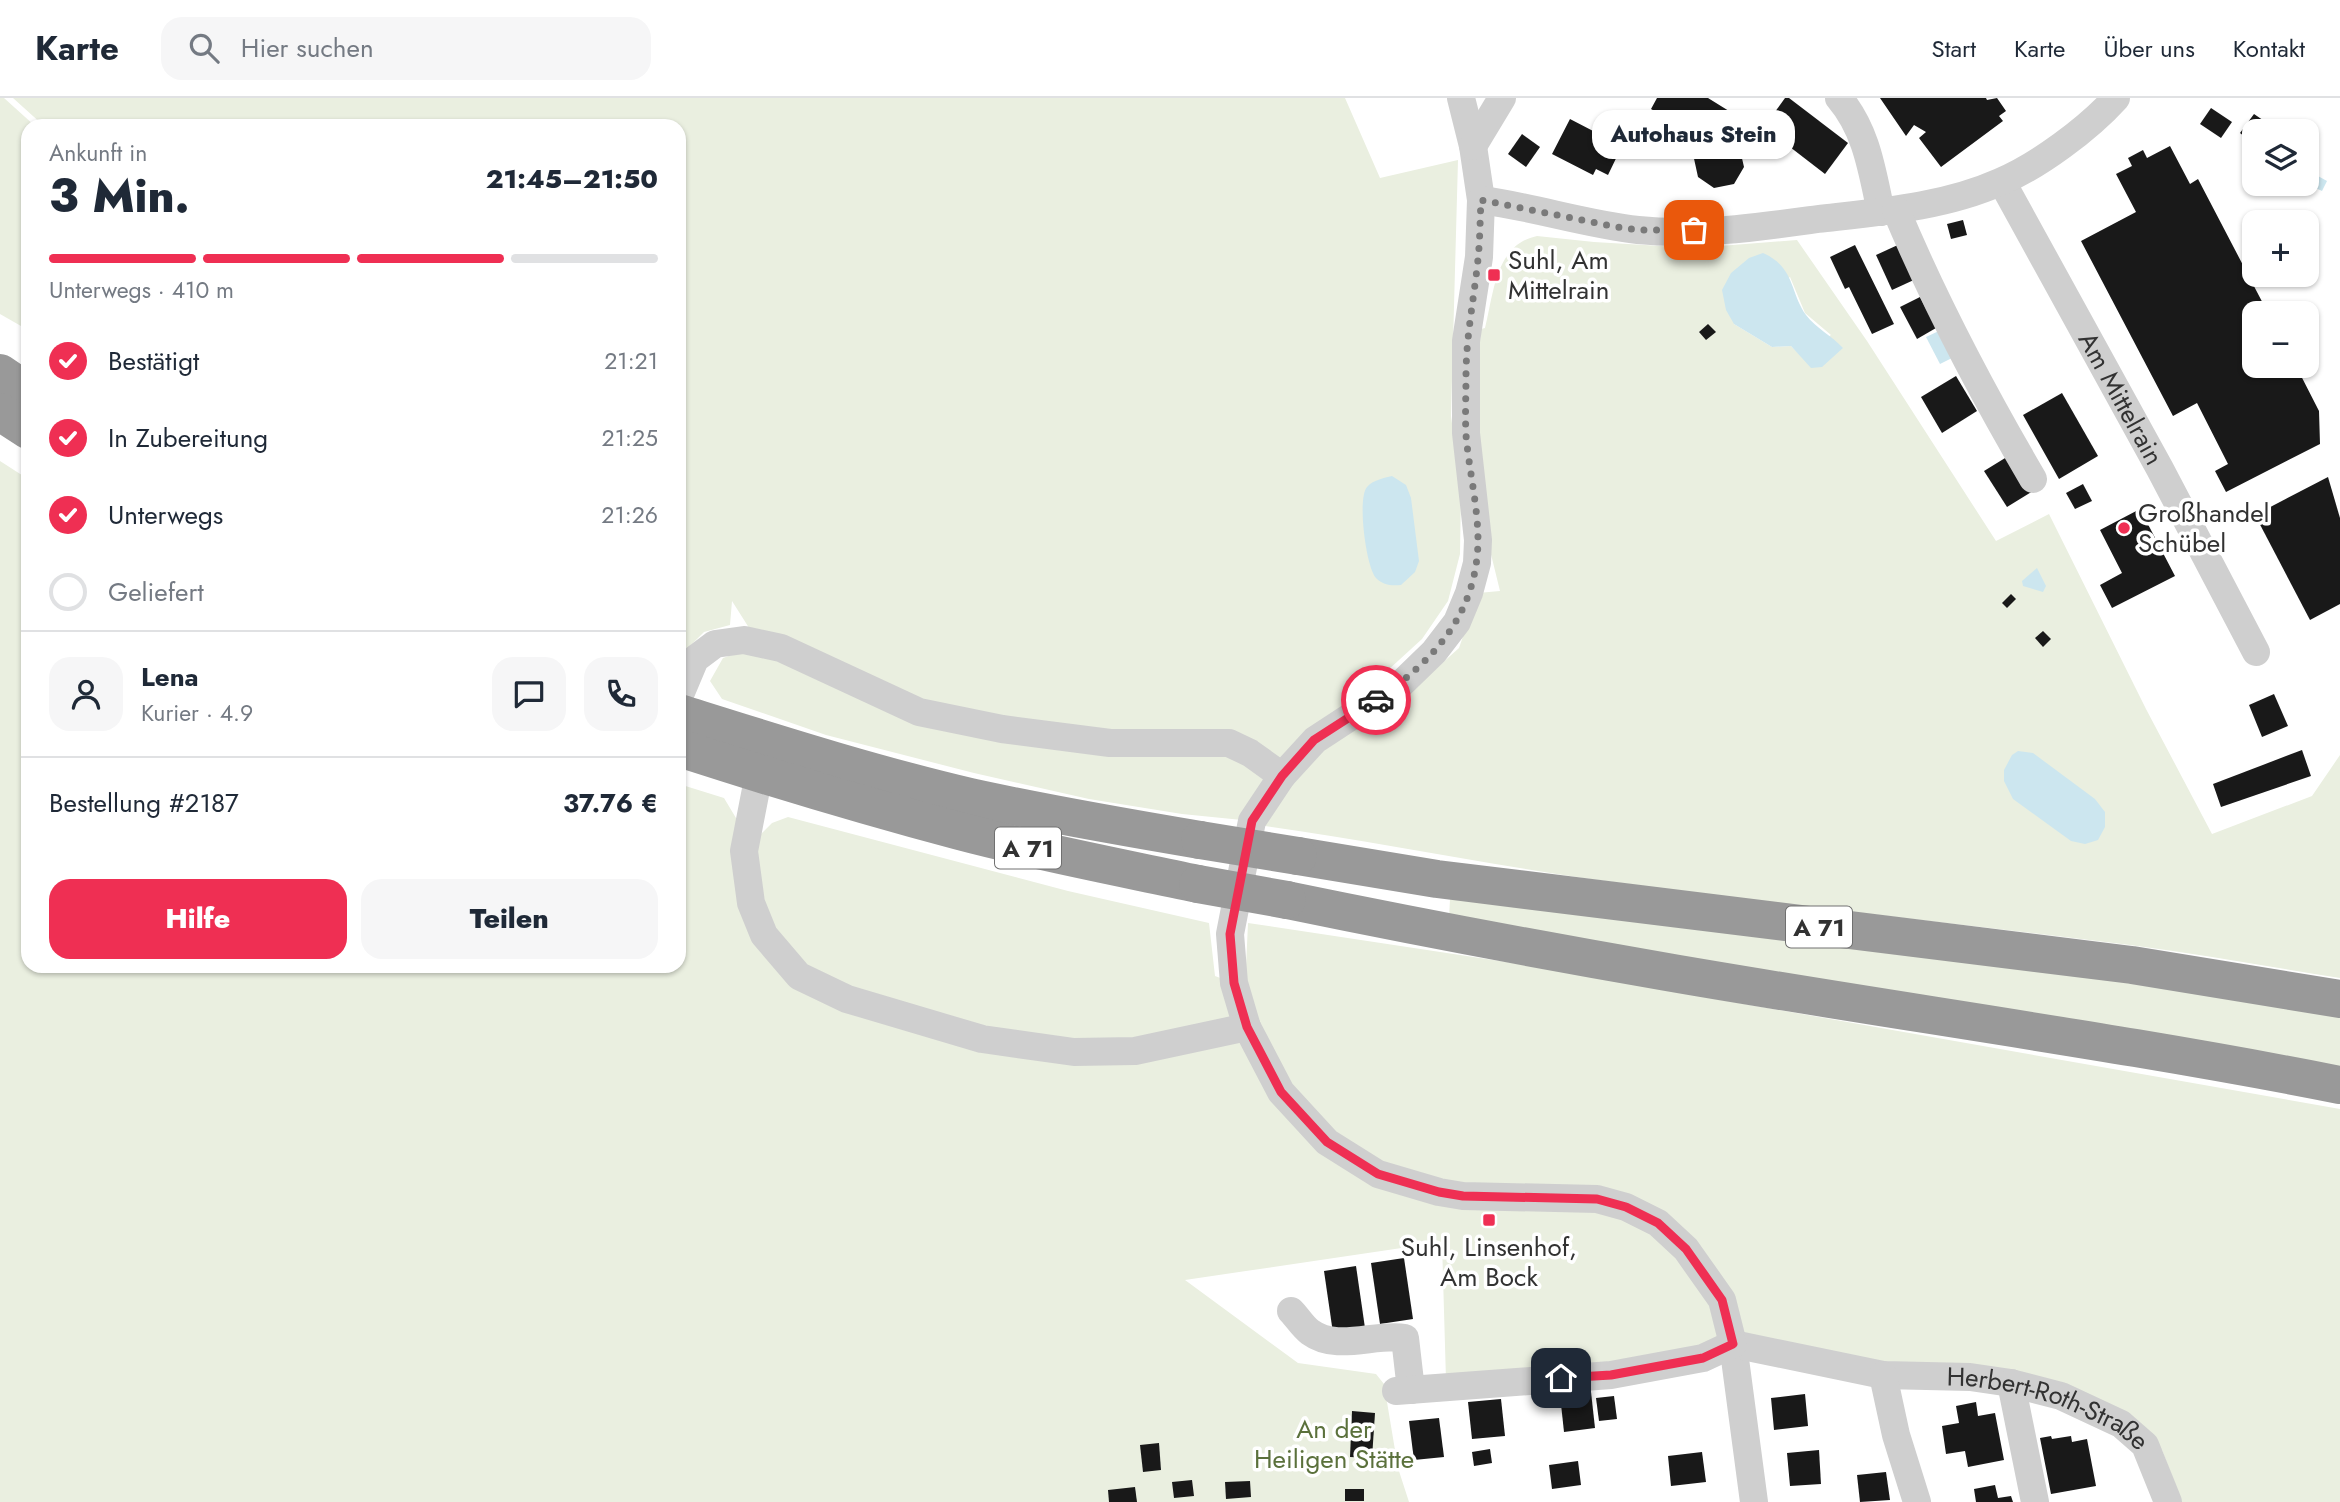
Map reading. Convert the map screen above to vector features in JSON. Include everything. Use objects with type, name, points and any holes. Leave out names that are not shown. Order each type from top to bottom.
[{"type":"highway","points":[[0,373],[21,387]]},
{"type":"highway","points":[[0,412],[21,426]]},
{"type":"highway","name":"A 71","points":[[686,715],[825,759],[970,796],[1085,821],[1450,881],[2132,965],[2340,999]]},
{"type":"highway","name":"A 71","points":[[686,750],[960,832],[1198,884],[1430,930],[1668,972],[2102,1042],[2340,1086]]},
{"type":"street","points":[[1461,98],[1473,146],[1481,200],[1479,257],[1466,341],[1466,433],[1478,540],[1469,593],[1457,622],[1426,659],[1402,683],[1314,740],[1282,776],[1252,821],[1230,934],[1234,983],[1247,1027],[1281,1092],[1327,1142],[1378,1174],[1439,1192],[1463,1196],[1597,1199],[1626,1207],[1658,1223],[1686,1249],[1722,1300],[1733,1344],[1754,1502]]},
{"type":"street","points":[[1473,146],[1502,98]]},
{"type":"street","points":[[1839,98],[1852,113],[1866,143],[1888,211],[1979,386],[2033,479]]},
{"type":"street","points":[[1481,200],[1640,230],[1721,231],[1888,211],[1970,193],[2002,182],[2066,143],[2116,98]]},
{"type":"street","name":"Am Mittelrain","points":[[2002,182],[2160,469],[2256,652]]},
{"type":"street","points":[[686,680],[695,659],[715,644],[744,640],[781,648],[919,712],[1002,729],[1110,743],[1229,743],[1250,753],[1282,776]]},
{"type":"street","points":[[759,774],[744,851],[751,904],[764,935],[799,976],[847,999],[982,1039],[1074,1052],[1135,1051],[1247,1027]]},
{"type":"street","points":[[1291,1311],[1310,1332],[1326,1339],[1339,1342],[1392,1336],[1405,1338],[1403,1390],[1611,1375],[1703,1358],[1733,1344]]},
{"type":"street","name":"Herbert-Roth-Straße","points":[[1733,1344],[1884,1375],[1970,1377],[2011,1382],[2061,1396],[2121,1424],[2145,1445],[2168,1502]]},
{"type":"street","points":[[1884,1375],[1896,1435],[1917,1502]]},
{"type":"street","points":[[2011,1382],[2035,1502]]},
{"type":"green space","points":[[0,98],[4,98],[27,119],[21,119],[21,326],[0,314]]},
{"type":"green space","points":[[13,98],[1345,98],[1380,178],[1458,160],[1451,416],[1461,490],[1460,554],[1448,601],[1422,639],[1281,759],[1137,733],[1036,726],[919,699],[751,631],[732,601],[730,625],[704,632],[686,650],[686,119],[36,119]]},
{"type":"green space","points":[[1537,236],[1695,248],[1797,240],[1867,341],[1996,541],[2049,514],[2212,834],[2312,796],[2340,755],[2340,978],[2130,945],[1583,878],[1265,826],[1306,762],[1410,692],[1459,648],[1478,593],[1500,591],[1488,542],[1476,390],[1481,329],[1485,328],[1494,286],[1504,260],[1512,249]],"holes":[[[1790,277],[1805,313],[1831,335],[1800,355],[1791,346],[1772,347],[1734,324]]]},
{"type":"green space","name":"An der Heiligen Stätte","points":[[0,461],[21,474],[21,973],[686,973],[686,786],[724,798],[736,818],[745,850],[772,823],[788,817],[1068,891],[1209,923],[1215,976],[1234,983],[1246,967],[1248,923],[1513,963],[2340,1109],[2340,1502],[2182,1502],[2162,1450],[2136,1421],[1733,1344],[1609,1366],[1446,1380],[1442,1242],[1185,1280],[1298,1363],[1376,1374],[1384,1384],[1398,1468],[1409,1502],[0,1502]]},
{"type":"green space","points":[[746,650],[919,712],[1229,743],[1282,776],[1252,821],[1182,814],[1089,799],[974,773],[826,735],[722,699],[710,681],[723,658]]},
{"type":"green space","points":[[1450,899],[2130,983],[2340,1015],[2340,1073],[1449,919]]},
{"type":"water","points":[[2319,177],[2327,181],[2322,191],[2319,190]]},
{"type":"water","points":[[1763,253],[1786,273],[1806,315],[1843,348],[1822,367],[1811,368],[1791,346],[1772,347],[1734,324],[1726,310],[1722,290],[1731,273],[1749,258]]},
{"type":"water","points":[[1941,330],[1954,357],[1940,364],[1926,337]]},
{"type":"water","points":[[1392,476],[1406,485],[1411,498],[1419,561],[1415,572],[1401,585],[1381,582],[1372,571],[1363,518],[1367,487],[1375,481]]},
{"type":"water","points":[[2037,568],[2046,586],[2043,592],[2023,586],[2022,581]]},
{"type":"water","points":[[2018,751],[2033,753],[2095,799],[2105,812],[2105,827],[2098,840],[2085,844],[2071,841],[2013,799],[2004,781],[2004,770],[2012,755]]},
{"type":"building","points":[[1657,98],[1708,98],[1737,116],[1725,135],[1738,141],[1744,167],[1734,184],[1714,188],[1698,177],[1693,154],[1701,139],[1651,109]]},
{"type":"building","points":[[1785,98],[1789,98],[1848,143],[1825,174],[1764,127]]},
{"type":"building","points":[[1880,98],[1997,98],[2006,111],[1999,116],[2003,121],[1941,167],[1919,138],[1926,132],[1914,125],[1906,136]]},
{"type":"building","points":[[2211,108],[2232,122],[2221,138],[2200,124]]},
{"type":"building","points":[[1570,119],[1622,146],[1608,175],[1596,169],[1593,175],[1552,154]]},
{"type":"building","points":[[1522,134],[1540,147],[1526,167],[1508,154]]},
{"type":"building","points":[[2170,146],[2190,184],[2198,179],[2242,263],[2242,287],[2254,287],[2262,301],[2242,301],[2242,378],[2302,378],[2319,411],[2320,444],[2226,492],[2215,471],[2228,464],[2197,403],[2173,416],[2081,241],[2136,212],[2116,174],[2132,166],[2128,158],[2143,150],[2147,158]]},
{"type":"building","points":[[1963,220],[1967,235],[1951,239],[1947,224]]},
{"type":"building","points":[[1900,244],[1916,279],[1892,290],[1876,255]]},
{"type":"building","points":[[1855,245],[1894,324],[1872,334],[1849,287],[1845,289],[1830,257]]},
{"type":"building","points":[[1920,297],[1936,328],[1917,339],[1900,307]]},
{"type":"building","points":[[1708,324],[1716,332],[1706,340],[1699,332]]},
{"type":"building","points":[[1956,376],[1977,411],[1942,433],[1921,397]]},
{"type":"building","points":[[2062,393],[2098,456],[2059,479],[2023,415]]},
{"type":"building","points":[[2010,455],[2033,491],[2007,507],[1984,471]]},
{"type":"building","points":[[2328,477],[2340,518],[2340,604],[2310,620],[2255,515]]},
{"type":"building","points":[[2083,484],[2092,501],[2075,509],[2066,493]]},
{"type":"building","points":[[2140,509],[2175,576],[2112,608],[2100,585],[2122,573],[2100,530]]},
{"type":"building","points":[[2011,594],[2016,599],[2007,608],[2002,603]]},
{"type":"building","points":[[2043,631],[2051,639],[2043,647],[2035,638]]},
{"type":"building","points":[[2274,694],[2288,726],[2262,737],[2249,705]]},
{"type":"building","points":[[2302,750],[2311,776],[2221,807],[2213,784]]},
{"type":"building","points":[[1404,1258],[1413,1319],[1380,1324],[1371,1263]]},
{"type":"building","points":[[1356,1266],[1365,1328],[1333,1333],[1324,1271]]},
{"type":"building","points":[[1591,1392],[1595,1428],[1564,1432],[1560,1395]]},
{"type":"building","points":[[1805,1394],[1808,1426],[1774,1430],[1771,1398]]},
{"type":"building","points":[[1614,1396],[1617,1419],[1599,1421],[1596,1398]]},
{"type":"building","points":[[1501,1399],[1505,1436],[1472,1439],[1468,1402]]},
{"type":"building","points":[[1976,1402],[1978,1416],[1995,1413],[2004,1460],[1968,1467],[1965,1451],[1946,1454],[1942,1426],[1959,1423],[1956,1406]]},
{"type":"building","points":[[1352,1411],[1375,1413],[1372,1458],[1350,1457]]},
{"type":"building","points":[[1439,1418],[1444,1457],[1414,1460],[1409,1421]]},
{"type":"building","points":[[2051,1436],[2052,1439],[2071,1436],[2072,1442],[2087,1439],[2096,1486],[2051,1494],[2040,1438]]},
{"type":"building","points":[[1159,1443],[1161,1470],[1143,1472],[1140,1445]]},
{"type":"building","points":[[1490,1449],[1492,1463],[1474,1466],[1472,1452]]},
{"type":"building","points":[[1819,1450],[1821,1484],[1790,1486],[1787,1453]]},
{"type":"building","points":[[1702,1452],[1706,1482],[1671,1486],[1668,1456]]},
{"type":"building","points":[[1578,1461],[1581,1485],[1552,1489],[1549,1465]]},
{"type":"building","points":[[1886,1472],[1890,1500],[1860,1502],[1857,1475]]},
{"type":"building","points":[[1192,1480],[1194,1496],[1174,1498],[1172,1482]]},
{"type":"building","points":[[1250,1481],[1251,1497],[1226,1499],[1225,1482]]},
{"type":"building","points":[[1995,1485],[1998,1498],[2011,1496],[2013,1502],[1976,1502],[1974,1489]]},
{"type":"building","points":[[1135,1487],[1137,1502],[1109,1502],[1108,1490]]},
{"type":"building","points":[[1345,1489],[1364,1489],[1364,1501],[1345,1501]]},
{"type":"way so far","points":[[1376,700],[1402,683],[1434,652],[1457,622],[1469,593],[1476,563],[1478,540],[1466,433],[1466,341],[1479,257],[1481,200],[1617,227],[1640,230],[1694,230]]},
{"type":"place","name":"Autohaus Stein","points":[[1694,230]]},
{"type":"place","name":"Suhl, Am Mittelrain","points":[[1494,275]]},
{"type":"place","name":"Großhandel Schübel","points":[[2124,528]]},
{"type":"place","name":"Suhl, Linsenhof, Am Bock","points":[[1489,1220]]},
{"type":"route","points":[[1376,700],[1314,740],[1282,776],[1252,821],[1230,934],[1234,983],[1247,1027],[1281,1092],[1327,1142],[1378,1174],[1439,1192],[1463,1196],[1597,1199],[1626,1207],[1658,1223],[1686,1249],[1722,1300],[1733,1344],[1703,1358],[1611,1375],[1561,1378]]}]
